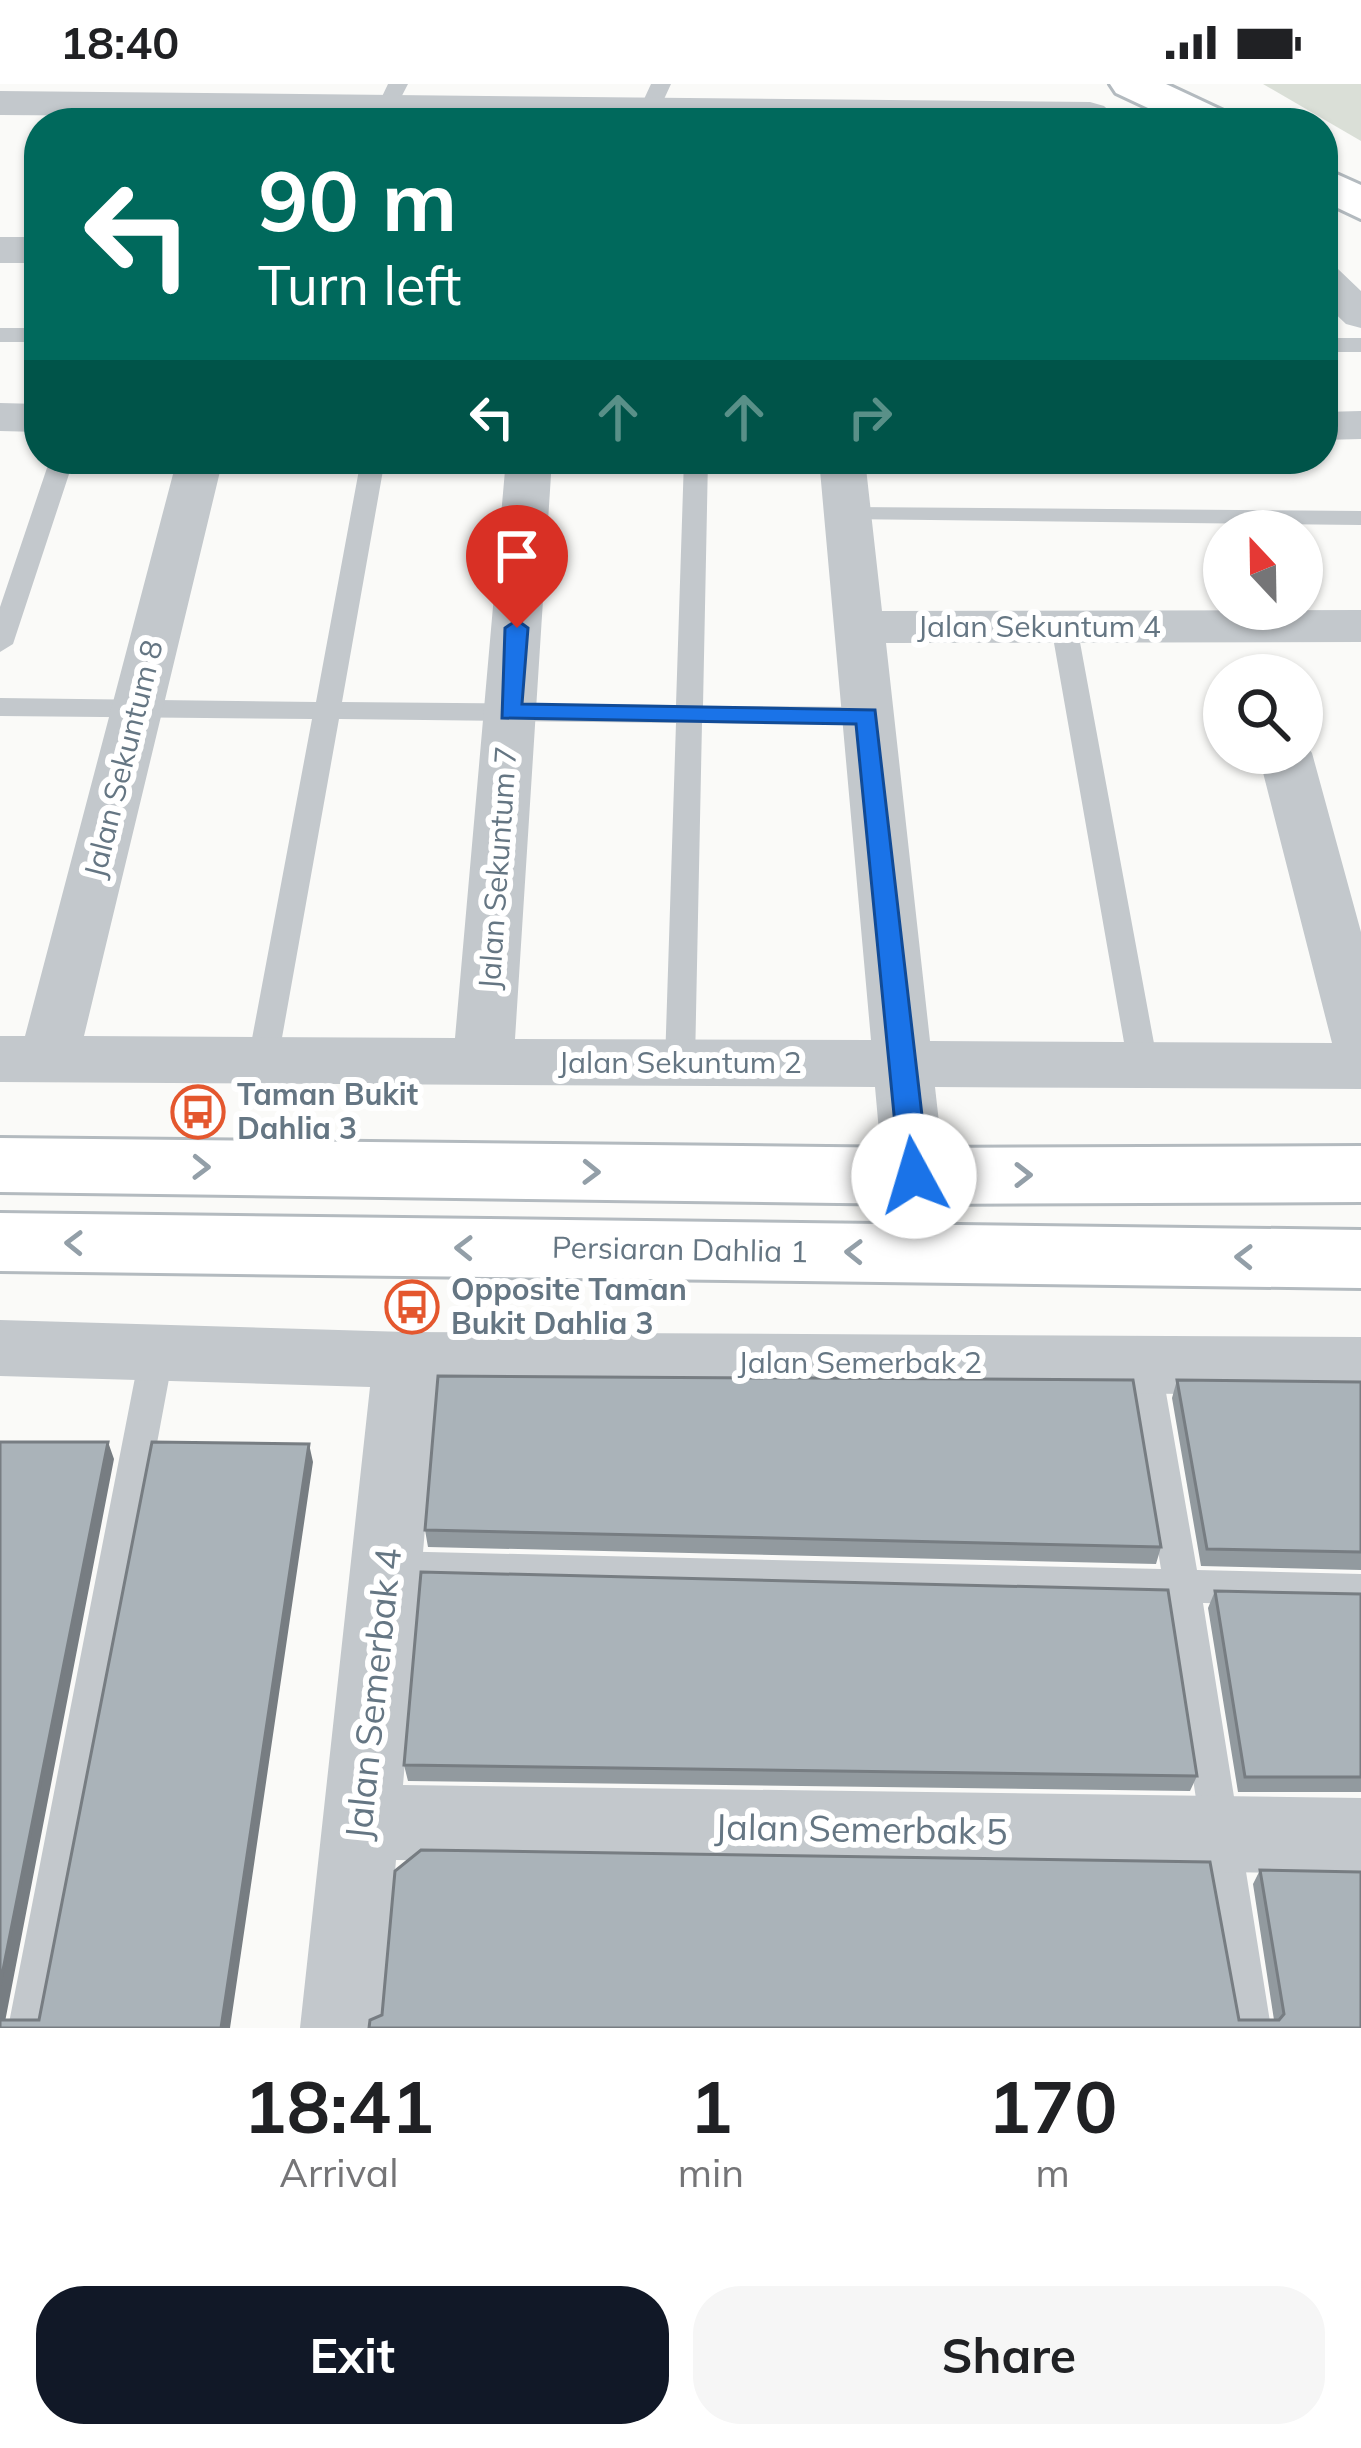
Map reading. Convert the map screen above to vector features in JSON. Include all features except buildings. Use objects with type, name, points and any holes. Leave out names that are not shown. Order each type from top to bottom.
[{"type":"street","points":[[0,93],[8,84]]},
{"type":"street","points":[[1131,84],[1183,108]]},
{"type":"street","points":[[0,103],[115,94],[252,95],[290,108]]},
{"type":"street","points":[[339,108],[392,95],[655,97],[848,108]]},
{"type":"street","points":[[1338,293],[1361,315]]},
{"type":"street","name":"Jalan Sekuntum 8","points":[[25,1059],[136,708],[196,474]]},
{"type":"street","name":"Jalan Sekuntum 7","points":[[483,1062],[529,474]]},
{"type":"street","points":[[844,474],[914,1176]]},
{"type":"street","name":"Jalan Sekuntum 4","points":[[862,627],[1064,626],[1258,651],[1361,626]]},
{"type":"street","points":[[1291,774],[1361,1040]]},
{"type":"street","name":"Jalan Sekuntum 2","points":[[25,1059],[1361,1066]]},
{"type":"street","points":[[0,1165],[914,1176],[1361,1174]]},
{"type":"street","name":"Persiaran Dahlia 1","points":[[0,1242],[1361,1258]]},
{"type":"street","name":"Jalan Semerbak 2","points":[[0,1348],[406,1360],[1361,1366]]},
{"type":"street","name":"Jalan Semerbak 4","points":[[341,2028],[406,1360]]},
{"type":"street","name":"Jalan Semerbak 5","points":[[361,1822],[1361,1836]]},
{"type":"lane","points":[[0,644],[57,474]]},
{"type":"lane","points":[[263,1060],[370,474]]},
{"type":"lane","points":[[680,1063],[696,474]]},
{"type":"lane","points":[[851,514],[1361,518]]},
{"type":"lane","points":[[1064,626],[1143,1065]]},
{"type":"lane","points":[[0,707],[867,716]]},
{"type":"lane","points":[[28,2028],[158,1352]]},
{"type":"lane","points":[[1144,1364],[1225,1834],[1251,2028]]},
{"type":"lane","points":[[386,1568],[1361,1590]]},
{"type":"shaded area","points":[[1263,84],[1361,84],[1361,141],[1338,128],[1338,108],[1304,108]]},
{"type":"place","name":"Taman Bukit Dahlia 3","points":[[198,1112]]},
{"type":"place","name":"Opposite Taman Bukit Dahlia 3","points":[[412,1307]]},
{"type":"route","points":[[517,628],[510,712],[867,716],[914,1176]]}]
